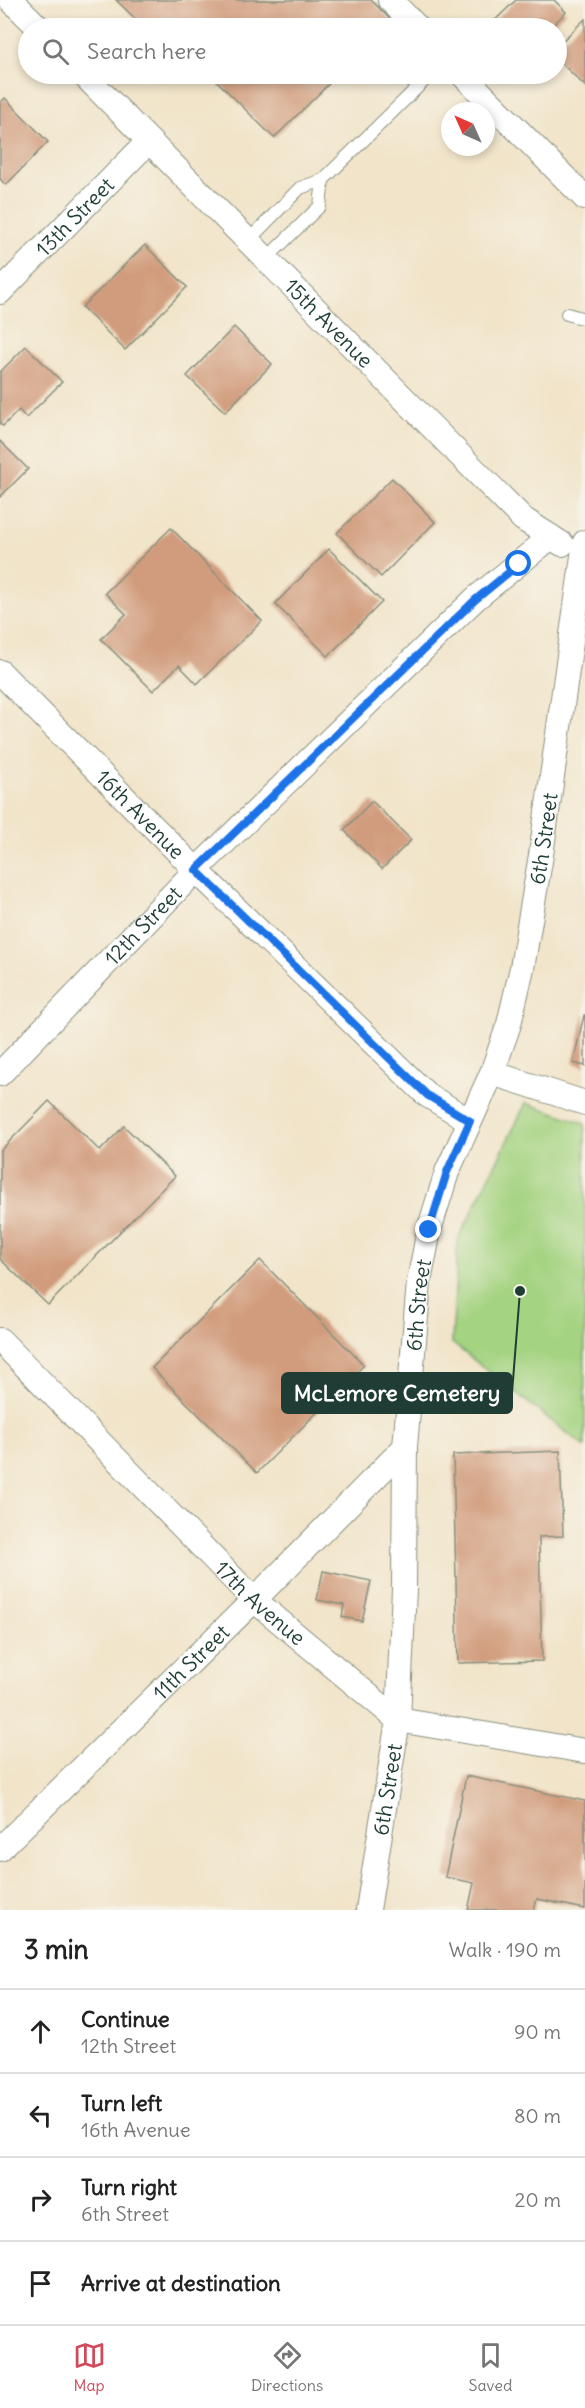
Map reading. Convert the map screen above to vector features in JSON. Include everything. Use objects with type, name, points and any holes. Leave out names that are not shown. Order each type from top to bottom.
[{"type":"street","points":[[11,0],[29,18]]},
{"type":"street","points":[[390,0],[408,18]]},
{"type":"street","name":"15th Avenue","points":[[93,84],[523,519],[552,537],[584,552]]},
{"type":"street","points":[[472,84],[585,198]]},
{"type":"street","name":"13th Street","points":[[0,292],[149,141]]},
{"type":"street","name":"12th Street","points":[[0,1074],[196,870],[475,600],[552,537]]},
{"type":"street","name":"6th Street","points":[[368,1910],[398,1720],[404,1589],[405,1447],[419,1282],[427,1240],[447,1172],[492,1073],[509,1024],[522,968],[542,855],[584,552]]},
{"type":"street","name":"16th Avenue","points":[[0,672],[196,870],[427,1095],[470,1121]]},
{"type":"street","points":[[492,1073],[585,1102]]},
{"type":"street","name":"17th Avenue","points":[[0,1340],[254,1600],[398,1720]]},
{"type":"street","name":"11th Street","points":[[0,1849],[254,1600],[405,1447]]},
{"type":"street","points":[[398,1720],[585,1751]]},
{"type":"lane","points":[[248,241],[300,188],[323,180],[421,84]]},
{"type":"lane","points":[[266,259],[320,206],[323,180]]},
{"type":"lane","points":[[567,314],[585,319]]},
{"type":"green space","points":[[526,1103],[585,1123],[585,1447],[452,1343],[458,1240]]},
{"type":"building","points":[[116,0],[371,0],[389,18],[135,18]]},
{"type":"building","points":[[516,0],[554,0],[566,12],[560,18],[497,18]]},
{"type":"building","points":[[585,19],[585,86],[567,69],[567,36]]},
{"type":"building","points":[[220,84],[329,84],[274,138]]},
{"type":"building","points":[[5,98],[48,142],[6,185],[0,179],[0,103]]},
{"type":"building","points":[[145,245],[187,287],[125,350],[82,307]]},
{"type":"building","points":[[234,327],[272,364],[225,412],[187,376]]},
{"type":"building","points":[[26,346],[62,382],[26,418],[19,410],[3,426],[0,424],[0,372]]},
{"type":"building","points":[[0,441],[28,469],[0,497]]},
{"type":"building","points":[[392,478],[435,522],[381,577],[337,533]]},
{"type":"building","points":[[171,528],[262,621],[197,684],[179,665],[153,691],[101,639],[126,614],[105,593]]},
{"type":"building","points":[[329,549],[382,602],[328,656],[275,604]]},
{"type":"building","points":[[372,801],[411,840],[382,869],[344,830]]},
{"type":"building","points":[[585,1015],[585,1066],[573,1063]]},
{"type":"building","points":[[49,1101],[100,1151],[124,1126],[175,1176],[48,1305],[0,1259],[0,1151]]},
{"type":"building","points":[[260,1260],[364,1365],[257,1473],[152,1368]]},
{"type":"building","points":[[560,1451],[563,1536],[539,1537],[542,1661],[458,1663],[453,1455]]},
{"type":"building","points":[[323,1571],[371,1581],[362,1621],[342,1617],[344,1605],[317,1600]]},
{"type":"building","points":[[466,1776],[585,1801],[585,1909],[537,1899],[534,1910],[468,1910],[474,1883],[445,1877]]},
{"type":"place","name":"McLemore Cemetery","points":[[520,1291]]},
{"type":"route","points":[[429,1230],[447,1172],[470,1121],[427,1095],[196,870],[475,600],[519,564]]}]
